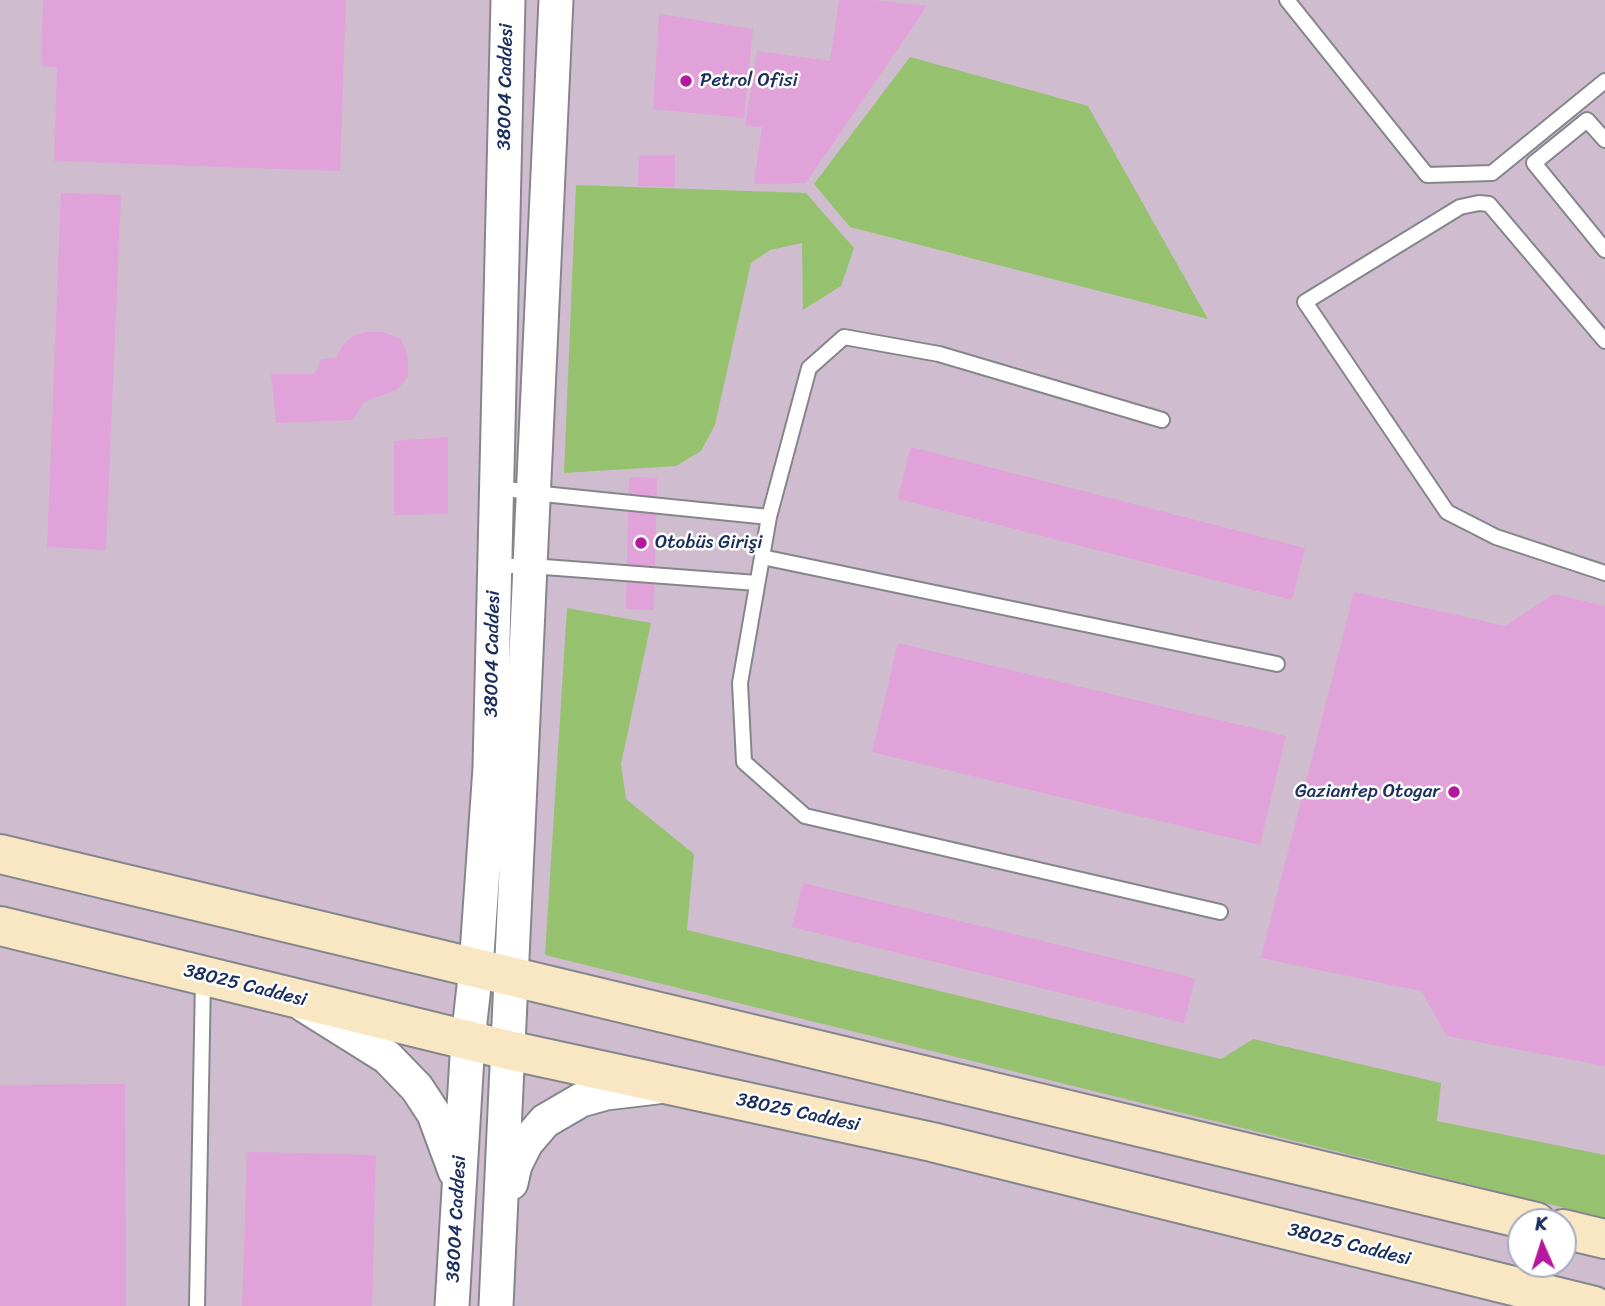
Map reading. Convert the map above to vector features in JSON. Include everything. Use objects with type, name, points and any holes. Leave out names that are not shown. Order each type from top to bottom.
[{"type":"main road","points":[[0,854],[1507,1215]]},
{"type":"main road","name":"38025 Caddesi","points":[[0,926],[508,1050],[932,1142],[1594,1306]]},
{"type":"main road","points":[[1577,1232],[1605,1239]]},
{"type":"street","name":"38004 Caddesi","points":[[496,1306],[508,1050],[494,972],[490,768],[508,0]]},
{"type":"street","name":"38004 Caddesi","points":[[452,1306],[468,1040],[494,972],[531,566],[556,0]]},
{"type":"street","points":[[290,997],[387,1057],[417,1088],[434,1114],[460,1182]]},
{"type":"street","points":[[499,1233],[515,1165],[526,1143],[545,1121],[581,1100],[606,1093],[671,1085]]},
{"type":"lane","points":[[1287,0],[1427,175],[1492,173],[1605,80]]},
{"type":"lane","points":[[1605,140],[1587,120],[1534,163],[1605,250]]},
{"type":"lane","points":[[1605,341],[1489,204],[1460,207],[1305,302],[1447,512],[1496,537],[1605,573]]},
{"type":"lane","points":[[1162,420],[939,354],[844,337],[809,369],[769,517],[740,683],[744,762],[805,816],[1220,912]]},
{"type":"lane","points":[[496,487],[769,517]]},
{"type":"lane","points":[[762,557],[1277,664]]},
{"type":"lane","points":[[495,566],[531,566],[757,583]]},
{"type":"lane","points":[[197,1306],[203,975]]},
{"type":"shaded area","points":[[0,0],[1605,0],[1605,1306],[0,1306]]},
{"type":"green space","points":[[910,57],[1088,106],[1208,319],[850,227],[814,184]]},
{"type":"green space","points":[[576,185],[806,193],[854,248],[841,286],[803,310],[802,243],[770,250],[751,263],[715,425],[701,451],[676,466],[564,473]]},
{"type":"green space","points":[[567,608],[651,623],[621,764],[626,799],[694,854],[687,930],[1221,1059],[1253,1039],[1441,1083],[1437,1121],[1605,1155],[1605,1218],[1577,1211],[1577,1208],[1565,1208],[545,955]]},
{"type":"building","points":[[43,0],[346,0],[340,171],[54,161],[57,67],[41,66]]},
{"type":"building","points":[[839,0],[874,0],[927,6],[806,183],[754,184],[762,127],[745,126],[757,51],[830,61]]},
{"type":"building","points":[[659,14],[753,29],[744,118],[653,109]]},
{"type":"building","points":[[639,155],[675,155],[675,187],[638,186]]},
{"type":"building","points":[[61,193],[121,195],[106,550],[47,547]]},
{"type":"building","points":[[365,332],[383,332],[401,339],[408,357],[408,376],[397,390],[364,402],[353,420],[276,423],[271,374],[315,374],[321,359],[336,358],[341,347],[353,336]]},
{"type":"building","points":[[448,437],[448,514],[394,515],[394,441]]},
{"type":"building","points":[[911,447],[1305,548],[1292,600],[898,499]]},
{"type":"building","name":"Otobüs Girişi","points":[[629,477],[657,478],[654,610],[626,609]]},
{"type":"building","name":"Gaziantep Otogar","points":[[1354,592],[1505,626],[1554,594],[1605,606],[1605,1066],[1447,1036],[1421,991],[1261,958]]},
{"type":"building","points":[[898,643],[1286,736],[1260,845],[872,752]]},
{"type":"building","points":[[803,883],[1195,978],[1184,1023],[792,927]]},
{"type":"building","points":[[125,1084],[126,1306],[0,1306],[0,1085]]},
{"type":"building","points":[[247,1152],[376,1155],[372,1306],[242,1306]]},
{"type":"place","name":"Petrol Ofisi","points":[[686,81]]},
{"type":"place","name":"Otobüs Girişi","points":[[641,543]]},
{"type":"place","name":"Gaziantep Otogar","points":[[1454,792]]}]
